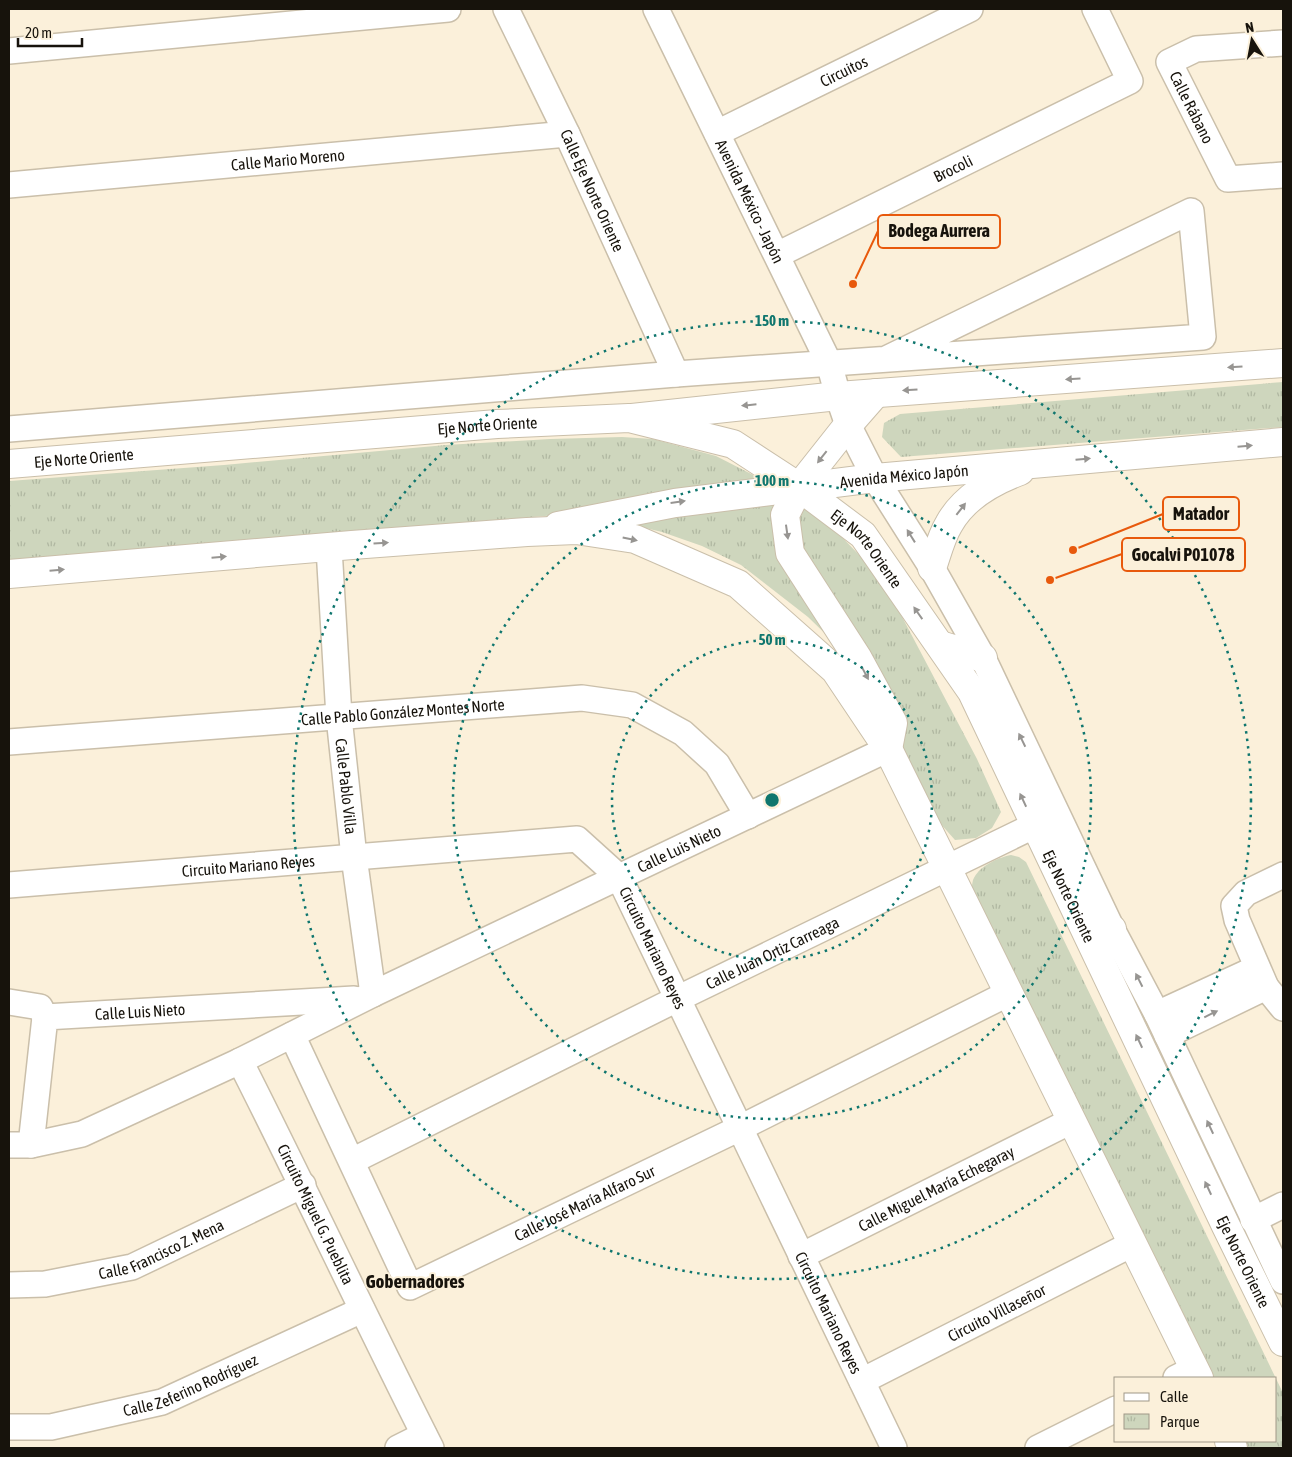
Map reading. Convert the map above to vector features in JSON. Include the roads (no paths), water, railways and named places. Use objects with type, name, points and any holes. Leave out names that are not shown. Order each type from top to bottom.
[{"type":"main road","points":[[629,418],[838,396],[1283,363]]},
{"type":"main road","points":[[876,393],[799,487],[785,515],[790,553],[857,656],[893,723],[888,749]]},
{"type":"main road","name":"Eje Norte Oriente","points":[[9,464],[497,424],[629,418],[733,444],[799,487],[863,535],[972,692],[1046,820],[1077,910],[1218,1208],[1281,1324]]},
{"type":"main road","name":"Avenida México Japón","points":[[527,532],[675,503],[799,487],[1043,462],[1283,442]]},
{"type":"main road","points":[[932,568],[949,524],[968,500],[998,479],[1043,462]]},
{"type":"main road","points":[[9,574],[527,532],[576,530],[635,540],[738,584],[835,670],[888,749],[1132,1244],[1189,1375]]},
{"type":"main road","points":[[940,645],[983,658]]},
{"type":"main road","points":[[1077,910],[1112,929]]},
{"type":"street","points":[[9,51],[448,9]]},
{"type":"street","name":"Calle Eje Norte Oriente","points":[[506,9],[567,134],[676,374]]},
{"type":"street","name":"Circuitos","points":[[717,133],[970,9]]},
{"type":"street","name":"Brocoli","points":[[777,254],[1130,81],[1095,9]]},
{"type":"street","name":"Avenida México - Japón","points":[[660,10],[717,133],[830,363],[838,396],[848,425],[875,478],[932,568],[983,658],[1046,820],[1112,929],[1162,1025],[1253,1220],[1276,1248],[1283,1281]]},
{"type":"street","name":"Calle Rábano","points":[[1283,43],[1196,49],[1169,62],[1228,180],[1283,174]]},
{"type":"street","name":"Calle Mario Moreno","points":[[9,185],[567,134]]},
{"type":"street","points":[[9,428],[676,374],[1203,337],[1191,211],[886,359]]},
{"type":"street","name":"Calle Pablo Villa","points":[[329,548],[339,717],[368,996]]},
{"type":"street","name":"Calle Pablo González Montes Norte","points":[[9,742],[582,698],[632,705],[683,733],[717,764],[748,816]]},
{"type":"street","name":"Calle Luis Nieto","points":[[368,996],[45,1017],[20,1145],[82,1134],[240,1061],[368,996],[888,749]]},
{"type":"street","name":"Calle Juan Ortiz Carreaga","points":[[352,1161],[677,998],[1046,820]]},
{"type":"street","name":"Circuito Mariano Reyes","points":[[9,885],[576,839],[619,877],[894,1448]]},
{"type":"street","points":[[1283,875],[1246,893],[1234,906],[1237,920],[1261,978],[1283,1008]]},
{"type":"street","points":[[1162,1025],[1261,978]]},
{"type":"street","name":"Calle José María Alfaro Sur","points":[[292,1035],[410,1287],[740,1128],[1009,993]]},
{"type":"street","points":[[9,1002],[40,1007],[45,1017]]},
{"type":"street","name":"Circuito Miguel G. Pueblita","points":[[240,1061],[303,1185],[427,1441]]},
{"type":"street","name":"Calle Miguel María Echegaray","points":[[801,1256],[1071,1121]]},
{"type":"street","name":"Calle Francisco Z. Mena","points":[[9,1284],[44,1284],[132,1267],[303,1185]]},
{"type":"street","points":[[1253,1220],[1283,1205]]},
{"type":"street","name":"Circuito Villaseñor","points":[[862,1381],[1132,1244]]},
{"type":"street","name":"Calle Zeferino Rodríguez","points":[[9,1427],[51,1427],[162,1402],[362,1310]]},
{"type":"street","points":[[1038,1448],[1114,1410]]},
{"type":"street","points":[[398,1448],[427,1441]]},
{"type":"place","name":"Bodega Aurrera","points":[[853,284]]},
{"type":"place","name":"Matador","points":[[1073,550]]},
{"type":"place","name":"Gocalvi P01078","points":[[1050,580]]},
{"type":"district","name":"Gobernadores","points":[[415,1281]]}]
